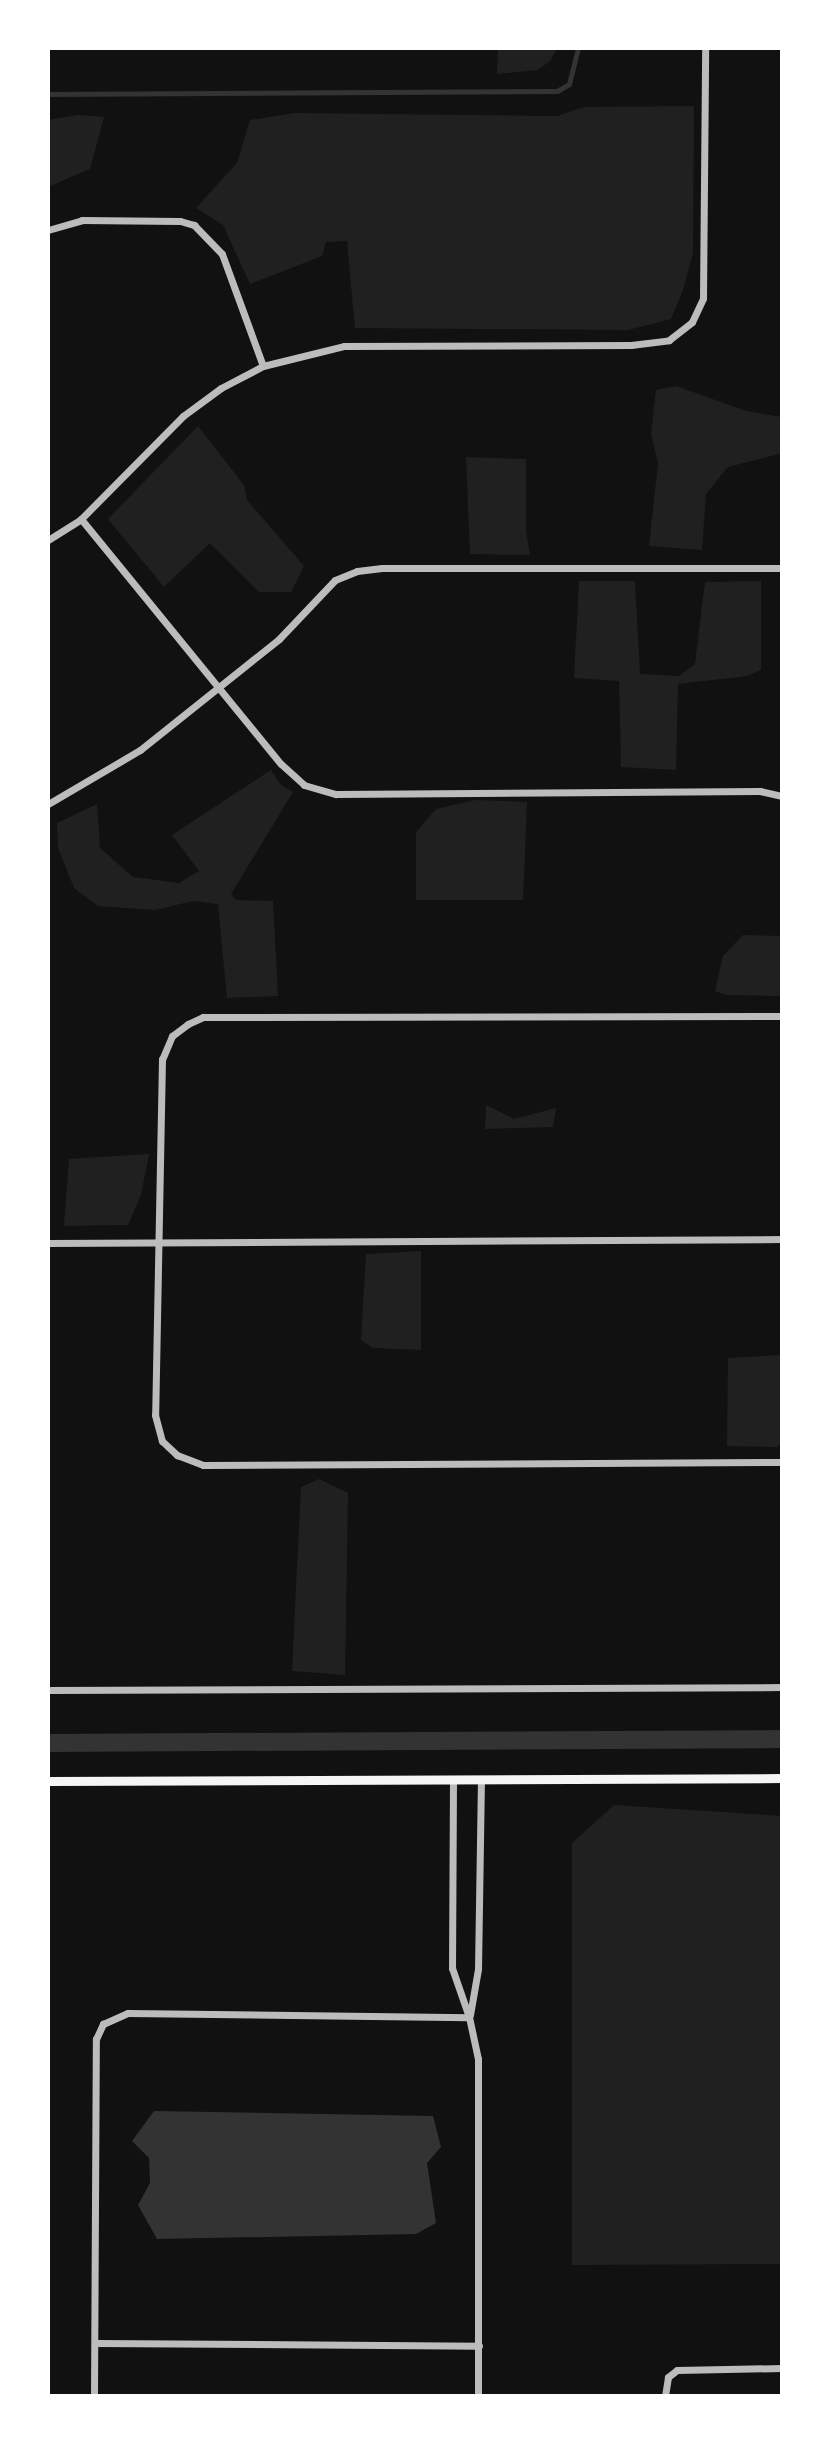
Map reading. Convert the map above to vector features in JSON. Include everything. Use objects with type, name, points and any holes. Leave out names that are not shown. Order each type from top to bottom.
[{"type":"main road","points":[[48,1781],[782,1778]]},
{"type":"street","points":[[48,540],[81,519],[183,416],[221,388],[263,366],[344,346],[631,345],[669,340],[692,322],[703,298],[705,48]]},
{"type":"street","points":[[48,230],[82,220],[180,221],[194,225],[222,254],[263,366]]},
{"type":"street","points":[[81,519],[281,764],[304,785],[336,794],[760,791],[782,796]]},
{"type":"street","points":[[48,804],[140,750],[221,688],[283,635],[335,580],[357,571],[382,568],[782,568]]},
{"type":"street","points":[[782,1016],[203,1017],[172,1036],[162,1059],[155,1415],[162,1441],[177,1455],[203,1465],[782,1462]]},
{"type":"street","points":[[48,1243],[782,1239]]},
{"type":"street","points":[[48,1690],[782,1687]]},
{"type":"street","points":[[453,1780],[452,1968],[469,2017],[478,2059],[478,2396]]},
{"type":"street","points":[[469,2017],[478,1969],[481,1780]]},
{"type":"street","points":[[94,2396],[96,2039],[103,2024],[128,2013],[469,2017]]},
{"type":"street","points":[[95,2343],[479,2346]]},
{"type":"street","points":[[665,2396],[668,2377],[677,2370],[782,2368]]},
{"type":"shaded area","points":[[498,48],[557,48],[550,61],[538,70],[497,74]]},
{"type":"shaded area","points":[[694,106],[693,253],[683,290],[671,319],[628,330],[355,328],[347,241],[326,242],[322,256],[250,284],[223,225],[196,208],[237,163],[250,120],[295,113],[557,116],[584,107]]},
{"type":"shaded area","points":[[78,115],[104,117],[90,169],[48,187],[48,120]]},
{"type":"shaded area","points":[[676,386],[746,411],[782,417],[782,453],[728,467],[706,494],[702,550],[649,546],[658,463],[651,434],[656,390]]},
{"type":"shaded area","points":[[198,426],[244,485],[247,500],[304,566],[291,592],[259,592],[210,543],[164,587],[108,519]]},
{"type":"shaded area","points":[[466,457],[526,459],[526,531],[530,555],[470,554]]},
{"type":"shaded area","points":[[579,581],[635,581],[640,674],[679,676],[695,664],[705,582],[761,581],[761,670],[747,676],[678,684],[676,770],[621,767],[619,681],[574,678]]},
{"type":"shaded area","points":[[271,770],[281,785],[293,792],[231,894],[236,900],[273,901],[278,996],[227,998],[218,904],[193,901],[155,910],[98,906],[74,888],[58,848],[57,823],[97,804],[100,848],[133,877],[179,883],[199,871],[172,835]]},
{"type":"shaded area","points":[[475,800],[527,802],[523,900],[416,900],[416,832],[436,809]]},
{"type":"shaded area","points":[[743,935],[782,936],[782,996],[726,995],[715,991],[723,956]]},
{"type":"shaded area","points":[[486,1105],[514,1119],[556,1108],[553,1127],[485,1129]]},
{"type":"shaded area","points":[[149,1154],[141,1195],[128,1225],[64,1226],[69,1159]]},
{"type":"shaded area","points":[[421,1251],[421,1350],[373,1348],[361,1340],[366,1254]]},
{"type":"shaded area","points":[[782,1355],[782,1443],[777,1447],[727,1446],[728,1358]]},
{"type":"shaded area","points":[[319,1479],[348,1493],[345,1675],[292,1671],[301,1487]]},
{"type":"shaded area","points":[[614,1805],[782,1816],[782,2264],[572,2265],[572,1843]]},
{"type":"shaded area","points":[[154,2111],[433,2116],[441,2147],[427,2163],[436,2223],[416,2234],[157,2239],[138,2205],[150,2183],[149,2158],[132,2141]]},
{"type":"waterway","points":[[48,94],[557,91],[569,84],[578,48]]},
{"type":"waterway","points":[[48,1743],[782,1739]]}]
